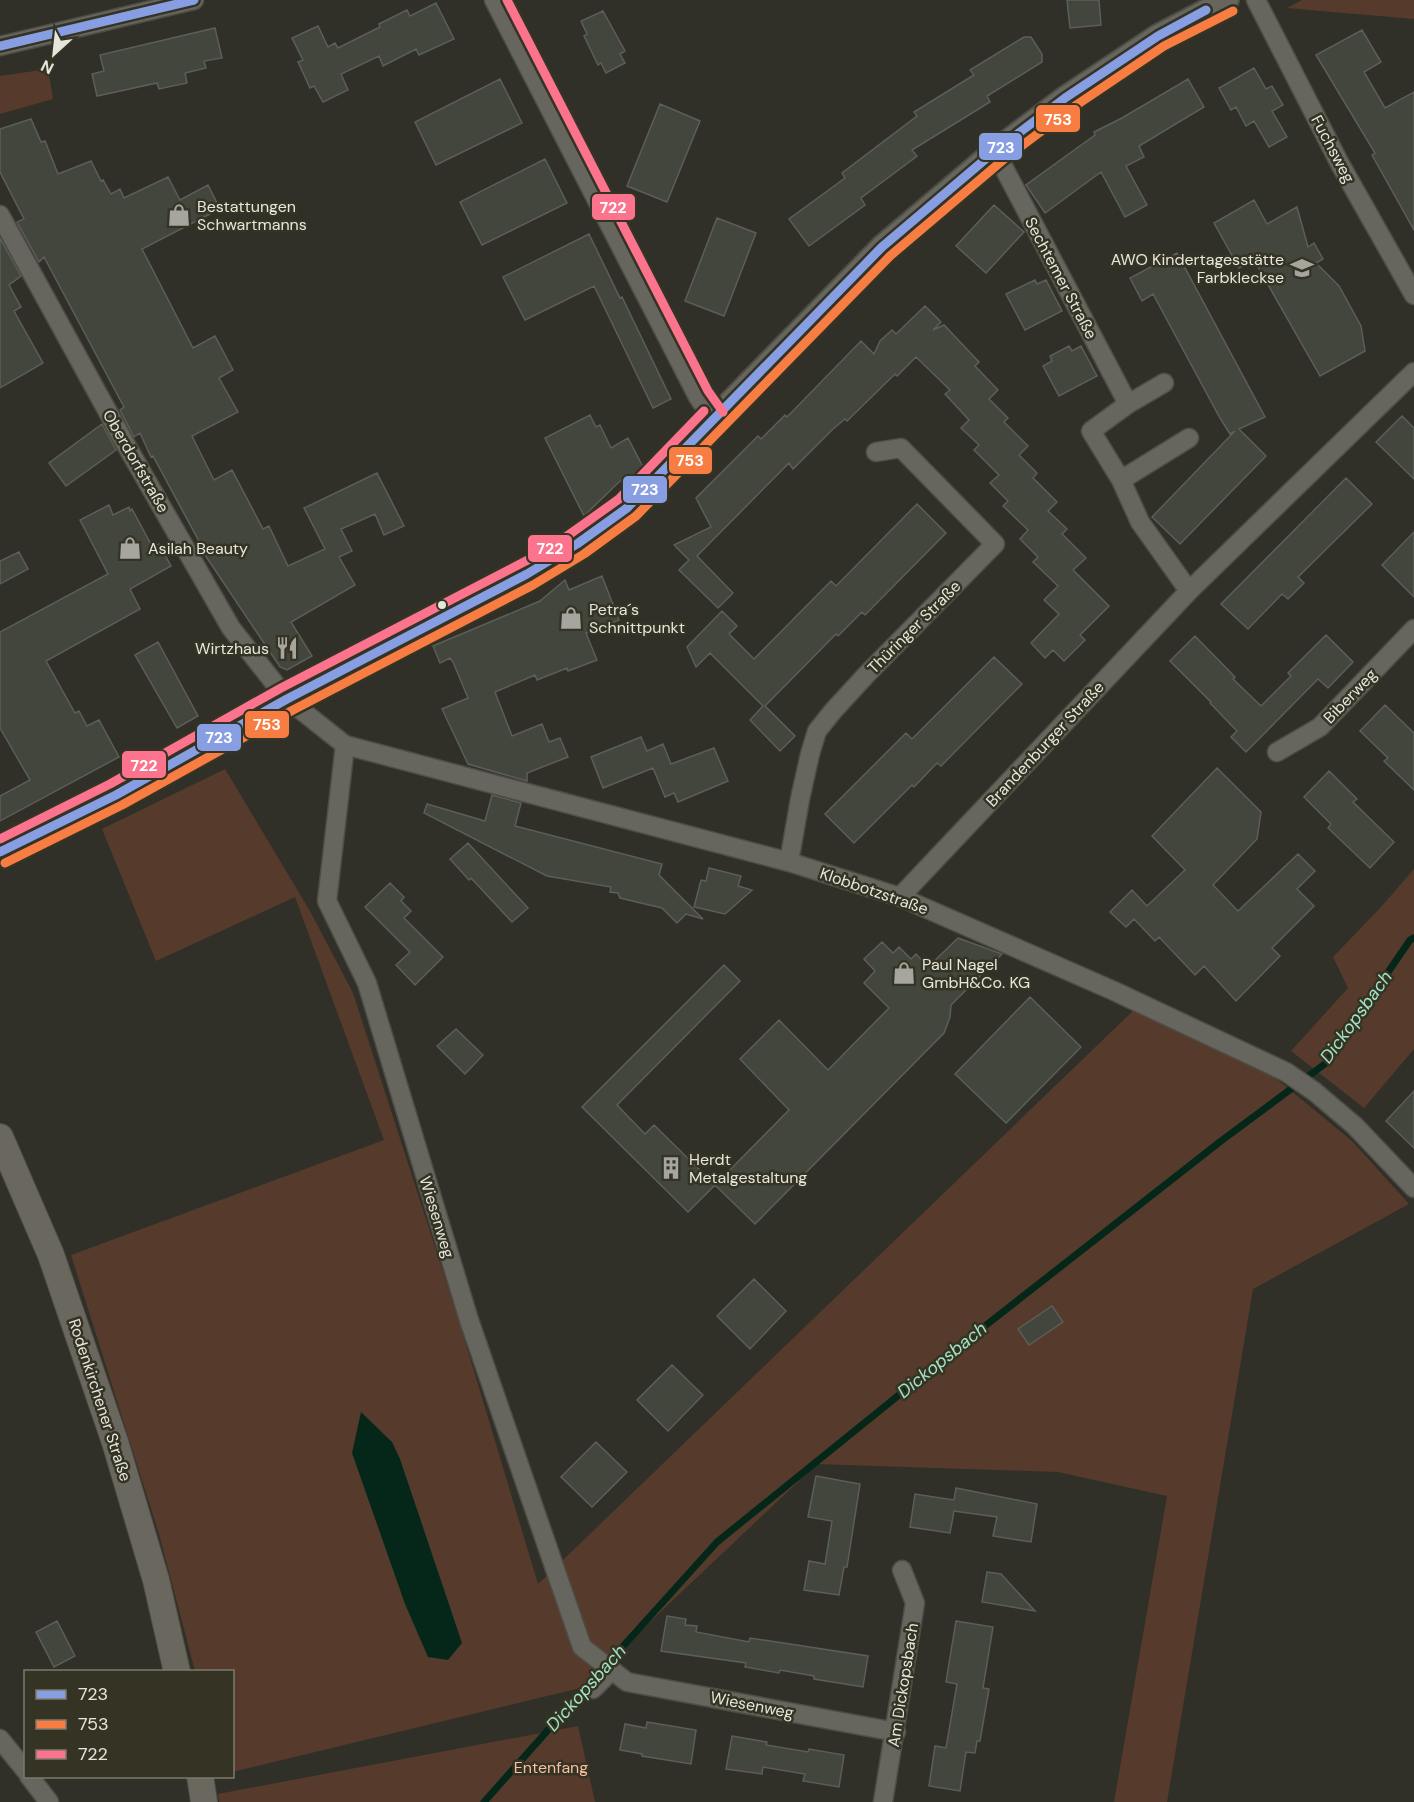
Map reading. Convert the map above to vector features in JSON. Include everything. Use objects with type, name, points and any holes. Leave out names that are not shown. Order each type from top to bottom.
[{"type":"main road","name":"Rodenkirchener Straße","points":[[0,1137],[51,1256],[116,1442],[156,1580],[177,1670]]},
{"type":"main road","points":[[200,1778],[204,1802]]},
{"type":"street","points":[[0,46],[194,0]]},
{"type":"street","points":[[494,0],[698,397],[713,419]]},
{"type":"street","points":[[0,852],[116,795],[287,699],[555,559],[627,508],[882,247],[995,151],[1065,98],[1204,5],[1227,0]]},
{"type":"street","name":"Fuchsweg","points":[[1256,0],[1340,164],[1414,295]]},
{"type":"street","name":"Sechtemer Straße","points":[[995,151],[1128,404]]},
{"type":"street","name":"Oberdorfstraße","points":[[0,215],[121,436],[231,628],[287,699]]},
{"type":"street","name":"Brandenburger Straße","points":[[900,897],[1189,591],[1414,372]]},
{"type":"street","points":[[1164,383],[1128,404],[1091,431],[1121,480],[1140,522],[1189,591]]},
{"type":"street","points":[[1121,480],[1190,438]]},
{"type":"street","name":"Thüringer Straße","points":[[789,862],[800,799],[817,731],[867,674],[995,544],[901,448],[876,452]]},
{"type":"street","name":"Biberweg","points":[[1277,752],[1320,727],[1414,629]]},
{"type":"street","name":"Klobbotzstraße","points":[[287,699],[345,745],[789,862],[900,897],[1114,991],[1286,1072],[1315,1092],[1355,1126],[1414,1188]]},
{"type":"street","name":"Wiesenweg","points":[[345,745],[327,901],[367,982],[469,1320],[582,1647],[627,1682],[896,1732]]},
{"type":"street","name":"Am Dickopsbach","points":[[884,1802],[915,1603],[902,1569]]},
{"type":"street","points":[[593,1689],[608,1667]]},
{"type":"street","points":[[0,1739],[24,1769]]},
{"type":"street","points":[[31,1778],[49,1802]]},
{"type":"green space","points":[[1302,0],[1414,0],[1414,19],[1287,8]]},
{"type":"green space","points":[[48,69],[53,99],[0,114],[0,76]]},
{"type":"green space","points":[[225,769],[310,911],[353,993],[459,1321],[538,1584],[1135,1009],[1273,1076],[1352,1141],[1409,1204],[1253,1289],[1167,1802],[1114,1802],[1167,1496],[1058,1472],[817,1464],[580,1688],[234,1772],[234,1670],[195,1670],[159,1534],[71,1255],[384,1140],[295,897],[156,961],[102,829]]},
{"type":"green space","points":[[1414,869],[1414,1049],[1364,1108],[1291,1051],[1348,988],[1333,957]]},
{"type":"green space","name":"Entenfang","points":[[578,1726],[595,1802],[219,1802],[218,1794]]},
{"type":"shaded area","points":[[361,1412],[392,1442],[400,1459],[462,1643],[448,1660],[428,1657],[405,1604],[352,1453]]},
{"type":"building","points":[[1067,0],[1099,0],[1101,25],[1070,28]]},
{"type":"building","points":[[436,3],[454,39],[419,55],[416,49],[383,66],[379,56],[341,74],[348,90],[323,102],[314,86],[310,88],[298,62],[303,60],[292,38],[318,26],[328,47],[335,43],[338,48],[380,27],[379,24],[407,10],[410,16]]},
{"type":"building","points":[[603,11],[625,51],[620,54],[625,63],[606,73],[601,63],[598,65],[584,36],[587,34],[581,21]]},
{"type":"building","points":[[215,28],[222,58],[204,61],[206,68],[185,73],[187,83],[159,89],[157,83],[97,96],[92,74],[104,71],[100,55]]},
{"type":"building","points":[[1362,30],[1381,62],[1364,72],[1385,108],[1414,92],[1414,230],[1372,155],[1375,153],[1316,55]]},
{"type":"building","points":[[1024,37],[1031,37],[1042,54],[1042,62],[987,96],[990,102],[912,150],[917,156],[861,198],[865,205],[809,246],[789,219],[845,178],[842,173],[917,116],[914,112],[974,75],[970,70]]},
{"type":"building","points":[[1254,68],[1266,89],[1272,86],[1283,105],[1272,111],[1287,137],[1269,147],[1254,121],[1246,126],[1236,107],[1231,110],[1219,88]]},
{"type":"building","points":[[500,79],[522,123],[436,165],[415,122]]},
{"type":"building","points":[[1188,79],[1204,107],[1139,146],[1144,157],[1126,166],[1147,205],[1125,217],[1101,172],[1045,213],[1026,185],[1095,135],[1094,132]]},
{"type":"building","points":[[660,104],[700,121],[667,202],[627,186]]},
{"type":"building","points":[[31,119],[41,142],[45,141],[58,174],[91,161],[101,181],[103,180],[111,194],[120,189],[124,198],[168,177],[180,200],[208,185],[220,209],[142,249],[193,348],[215,336],[233,370],[219,378],[238,412],[192,436],[214,480],[232,470],[263,529],[269,526],[288,566],[325,549],[304,508],[377,473],[404,526],[384,535],[375,514],[341,529],[352,551],[339,557],[355,585],[291,622],[312,656],[287,670],[280,667],[199,546],[201,545],[153,456],[151,457],[140,433],[134,437],[120,410],[124,407],[44,257],[39,262],[17,222],[24,219],[0,172],[0,129]]},
{"type":"building","points":[[545,159],[567,203],[482,245],[460,202]]},
{"type":"building","points":[[1254,200],[1267,224],[1297,207],[1308,247],[1314,243],[1323,259],[1316,263],[1339,286],[1361,326],[1365,351],[1320,376],[1254,260],[1239,268],[1214,223]]},
{"type":"building","points":[[994,205],[1024,232],[986,273],[956,246]]},
{"type":"building","points":[[717,218],[756,233],[724,316],[685,301]]},
{"type":"building","points":[[589,234],[671,399],[653,408],[594,286],[525,320],[503,277]]},
{"type":"building","points":[[0,238],[21,276],[9,285],[21,307],[14,311],[43,363],[0,388]]},
{"type":"building","points":[[1177,253],[1265,417],[1239,429],[1266,456],[1180,544],[1152,517],[1235,431],[1230,434],[1220,418],[1153,294],[1142,301],[1130,278]]},
{"type":"building","points":[[1035,280],[1037,284],[1046,280],[1062,311],[1025,330],[1006,294]]},
{"type":"building","points":[[925,306],[941,322],[933,330],[944,325],[979,362],[975,366],[998,390],[989,399],[1008,418],[1004,422],[1028,446],[1019,455],[1037,473],[1033,478],[1057,502],[1048,511],[1067,529],[1062,534],[1086,558],[1073,570],[1109,606],[1080,635],[1085,640],[1064,661],[1053,650],[1045,658],[1031,643],[1059,614],[1044,600],[1058,586],[1033,562],[1038,557],[1020,539],[1028,530],[1003,506],[1008,501],[990,483],[999,475],[974,450],[979,445],[961,428],[969,420],[945,394],[950,390],[916,357],[897,376],[895,374],[847,421],[845,419],[833,429],[793,469],[789,463],[697,556],[733,593],[718,608],[679,570],[689,560],[674,545],[711,527],[696,498],[758,436],[761,439],[785,415],[787,417],[861,341],[874,354],[880,341],[892,330],[896,334]]},
{"type":"building","points":[[1069,346],[1072,351],[1081,346],[1097,376],[1059,396],[1043,366],[1052,361],[1050,356]]},
{"type":"building","points":[[590,415],[596,427],[600,425],[611,448],[628,438],[644,469],[620,481],[584,516],[545,438]]},
{"type":"building","points":[[1402,416],[1414,428],[1414,479],[1376,442]]},
{"type":"building","points":[[102,424],[116,450],[66,486],[49,463]]},
{"type":"building","points":[[1346,478],[1372,504],[1298,577],[1304,583],[1288,599],[1282,594],[1248,629],[1221,604]]},
{"type":"building","points":[[917,504],[946,533],[865,615],[862,612],[838,636],[836,634],[765,706],[795,736],[780,751],[750,720],[763,706],[710,653],[696,667],[687,647],[722,611],[737,626],[729,634],[754,659],[831,581],[836,586]]},
{"type":"building","points":[[109,505],[113,515],[129,507],[130,511],[132,509],[153,548],[159,544],[171,566],[130,589],[140,609],[46,661],[75,713],[79,711],[87,726],[99,720],[119,757],[0,821],[0,796],[30,780],[0,728],[0,632],[108,574],[80,520]]},
{"type":"building","points":[[1414,532],[1414,597],[1382,565]]},
{"type":"building","points":[[19,552],[28,569],[0,584],[0,561]]},
{"type":"building","points":[[602,576],[619,620],[586,633],[597,660],[568,671],[567,668],[537,680],[535,675],[495,692],[512,736],[542,724],[549,742],[560,738],[568,757],[527,773],[527,781],[468,764],[442,709],[468,698],[453,662],[450,658],[440,663],[433,646],[540,601],[565,580],[569,590]]},
{"type":"building","points":[[1326,635],[1353,662],[1328,688],[1318,679],[1246,752],[1231,737],[1237,731],[1170,661],[1195,636],[1235,677],[1233,679],[1261,706],[1291,676],[1288,673]]},
{"type":"building","points":[[158,642],[198,716],[177,728],[135,655]]},
{"type":"building","points":[[994,657],[1022,684],[941,766],[937,763],[914,787],[912,785],[854,843],[825,814],[906,733],[912,739]]},
{"type":"building","points":[[1385,705],[1414,733],[1414,790],[1384,761],[1388,758],[1360,731]]},
{"type":"building","points":[[641,737],[647,751],[663,744],[671,764],[714,748],[728,781],[678,802],[674,793],[665,797],[653,768],[603,788],[591,757]]},
{"type":"building","points":[[1217,768],[1261,812],[1257,839],[1213,885],[1238,911],[1298,854],[1315,871],[1297,889],[1314,906],[1272,948],[1280,956],[1236,1001],[1204,966],[1195,975],[1159,937],[1155,941],[1134,919],[1126,927],[1110,912],[1132,890],[1147,906],[1185,870],[1152,836]]},
{"type":"building","points":[[1329,771],[1357,799],[1353,802],[1394,842],[1370,868],[1328,828],[1331,824],[1304,797]]},
{"type":"building","points":[[492,795],[521,803],[515,826],[662,864],[659,875],[703,919],[686,914],[677,923],[662,908],[620,898],[618,893],[610,892],[611,887],[547,876],[424,813],[427,804],[485,821]]},
{"type":"building","points":[[468,843],[528,908],[512,922],[450,859]]},
{"type":"building","points":[[709,868],[741,876],[738,886],[752,890],[725,914],[694,907],[701,880],[706,881]]},
{"type":"building","points":[[390,883],[404,897],[401,901],[411,911],[404,918],[443,957],[415,985],[396,965],[410,952],[365,907]]},
{"type":"building","points":[[958,938],[1002,954],[951,1005],[950,1017],[944,1033],[755,1224],[715,1185],[789,1110],[740,1059],[779,1020],[828,1070],[889,1008],[864,983],[875,971],[864,959],[882,942],[893,953],[899,947],[911,959],[916,954],[928,967]]},
{"type":"building","points":[[724,965],[740,981],[617,1105],[645,1134],[654,1125],[715,1185],[688,1212],[582,1107]]},
{"type":"building","points":[[1030,997],[1081,1047],[1006,1123],[955,1074]]},
{"type":"building","points":[[456,1029],[483,1055],[465,1074],[437,1046]]},
{"type":"building","points":[[1414,1091],[1414,1148],[1386,1121]]},
{"type":"building","points":[[754,1279],[786,1311],[750,1349],[717,1316]]},
{"type":"building","points":[[1052,1306],[1063,1322],[1029,1345],[1018,1329]]},
{"type":"building","points":[[672,1365],[703,1395],[668,1431],[637,1400]]},
{"type":"building","points":[[596,1442],[627,1472],[592,1507],[561,1477]]},
{"type":"building","points":[[816,1476],[860,1484],[847,1567],[844,1567],[839,1595],[804,1590],[809,1561],[825,1564],[832,1521],[808,1517]]},
{"type":"building","points":[[956,1488],[1037,1504],[1031,1542],[993,1536],[997,1517],[954,1511],[950,1533],[910,1527],[915,1494],[954,1500]]},
{"type":"building","points":[[987,1572],[1001,1574],[1035,1611],[982,1602]]},
{"type":"building","points":[[667,1616],[686,1619],[685,1625],[697,1626],[696,1632],[749,1642],[750,1638],[868,1656],[863,1687],[814,1679],[814,1676],[780,1670],[779,1673],[745,1667],[746,1663],[661,1651]]},
{"type":"building","points":[[57,1621],[75,1656],[54,1667],[36,1632]]},
{"type":"building","points":[[956,1621],[993,1627],[983,1688],[989,1689],[980,1741],[977,1741],[975,1753],[966,1752],[960,1791],[929,1786],[935,1746],[946,1748],[957,1684],[946,1682]]},
{"type":"building","points":[[647,1722],[696,1730],[691,1764],[620,1750],[625,1724],[646,1728]]},
{"type":"building","points":[[732,1736],[767,1742],[766,1745],[844,1755],[839,1787],[803,1781],[805,1774],[763,1767],[762,1774],[726,1769]]},
{"type":"waterway","name":"Dickopsbach","points":[[607,1664],[717,1542],[962,1344],[1221,1141],[1326,1063],[1410,940],[1414,938]]},
{"type":"waterway","name":"Dickopsbach","points":[[484,1802],[590,1683]]},
{"type":"transit line","name":"723","points":[[0,46],[194,0]]},
{"type":"transit line","name":"722","points":[[507,0],[708,391],[723,412]]},
{"type":"transit line","name":"723","points":[[0,852],[116,795],[287,699],[527,574],[577,544],[627,508],[882,247],[995,151],[1065,98],[1158,36],[1206,10]]},
{"type":"transit line","name":"753","points":[[5,863],[122,805],[293,710],[533,585],[584,554],[636,516],[890,256],[1003,160],[1072,108],[1164,46],[1233,11]]},
{"type":"transit line","name":"722","points":[[0,839],[110,784],[281,688],[549,549],[619,499],[704,411]]},
{"type":"place","name":"Bestattungen Schwartmanns","points":[[179,215]]},
{"type":"place","name":"AWO Kindertagesstätte Farbkleckse","points":[[1302,268]]},
{"type":"place","name":"Asilah Beauty","points":[[130,548]]},
{"type":"place","name":"Petra´s Schnittpunkt","points":[[571,618]]},
{"type":"place","name":"Wirtzhaus","points":[[287,648]]},
{"type":"place","name":"Paul Nagel GmbH&Co. KG","points":[[904,973]]},
{"type":"place","name":"Herdt Metalgestaltung","points":[[671,1168]]}]
